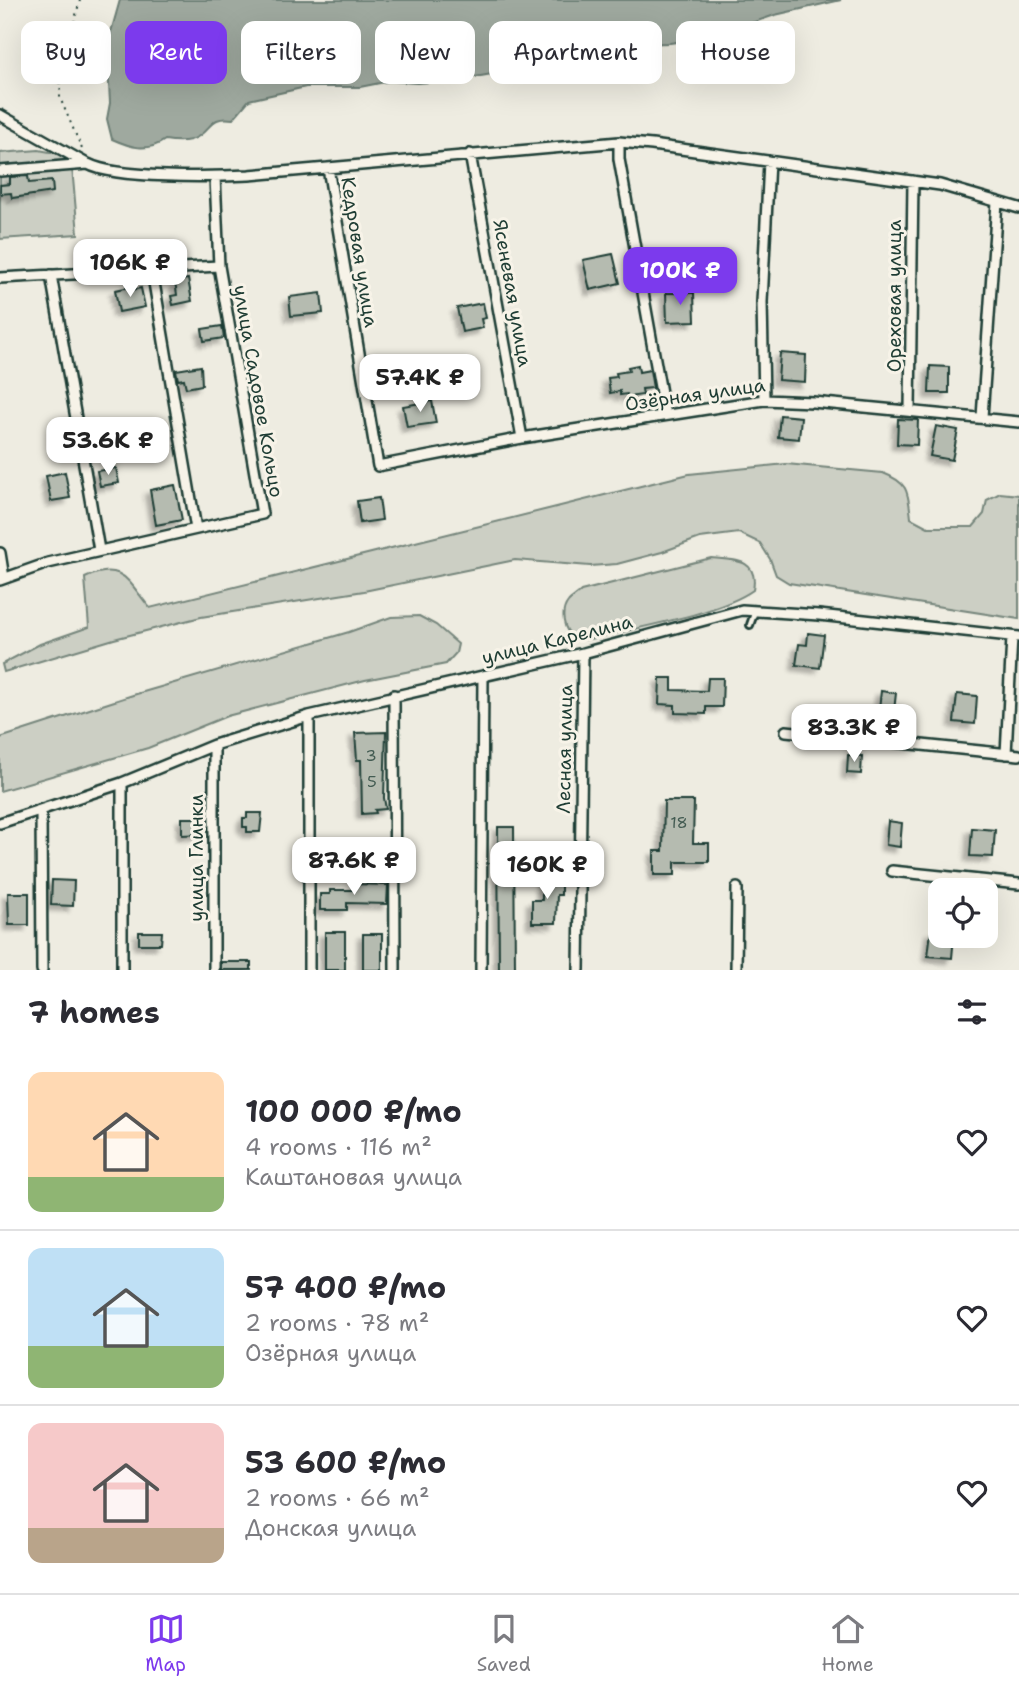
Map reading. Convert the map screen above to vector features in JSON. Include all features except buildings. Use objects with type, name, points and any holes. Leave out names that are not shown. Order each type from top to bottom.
[{"type":"street","points":[[0,116],[96,168],[117,172],[215,177],[619,142],[940,185],[1019,208]]},
{"type":"street","points":[[619,142],[619,159],[665,415]]},
{"type":"street","name":"Ясеневая улица","points":[[470,154],[522,438]]},
{"type":"street","points":[[764,400],[762,302],[769,161]]},
{"type":"street","points":[[0,170],[88,164]]},
{"type":"street","name":"Кедровая улица","points":[[328,168],[378,466]]},
{"type":"street","points":[[215,177],[219,267]]},
{"type":"street","name":"Ореховая улица","points":[[910,411],[913,181]]},
{"type":"street","points":[[982,417],[997,202]]},
{"type":"street","name":"улица Садовое Кольцо","points":[[0,278],[219,267],[262,514],[99,550],[48,563],[2,579]]},
{"type":"street","points":[[152,271],[195,529]]},
{"type":"street","points":[[51,275],[99,550]]},
{"type":"street","name":"Озёрная улица","points":[[378,466],[522,438],[764,400],[1019,422]]},
{"type":"street","points":[[0,553],[2,579]]},
{"type":"street","name":"улица Карелина","points":[[0,824],[122,783],[214,745],[309,716],[583,653],[742,610],[1016,637],[1006,754]]},
{"type":"street","name":"Лесная улица","points":[[579,970],[583,653]]},
{"type":"street","points":[[481,970],[483,676]]},
{"type":"street","points":[[394,695],[395,970]]},
{"type":"street","points":[[309,716],[309,970]]},
{"type":"street","points":[[786,731],[1019,755]]},
{"type":"street","name":"улица Глинки","points":[[214,745],[214,970]]},
{"type":"street","points":[[122,783],[122,970]]},
{"type":"street","points":[[41,811],[42,970]]},
{"type":"street","points":[[892,872],[1019,884]]},
{"type":"street","points":[[736,970],[737,888]]},
{"type":"lane","points":[[750,625],[756,610]]},
{"type":"path","points":[[80,0],[60,75],[61,98],[88,164]]},
{"type":"shaded area","points":[[120,0],[841,0],[757,21],[676,21],[676,42],[670,43],[662,43],[662,21],[489,21],[489,75],[475,77],[475,21],[375,21],[375,84],[360,87],[306,87],[249,100],[233,119],[216,120],[191,140],[165,140],[145,148],[112,139],[107,119],[111,84],[111,32]]},
{"type":"shaded area","points":[[39,150],[71,156],[78,234],[0,239],[0,153]]},
{"type":"shaded area","points":[[786,464],[883,473],[898,481],[906,490],[911,518],[928,527],[973,527],[984,514],[987,500],[1000,493],[1019,495],[1019,619],[789,583],[776,575],[760,543],[739,533],[700,538],[617,564],[590,566],[515,560],[364,591],[201,617],[114,639],[4,672],[2,664],[40,644],[89,627],[85,578],[98,573],[108,571],[124,576],[150,608],[689,474]]},
{"type":"shaded area","points":[[711,558],[744,563],[752,572],[753,590],[738,599],[699,613],[596,638],[579,639],[570,634],[565,626],[563,616],[566,606],[581,591]]},
{"type":"shaded area","points":[[419,616],[436,625],[458,644],[456,653],[446,664],[365,680],[227,716],[148,748],[0,791],[0,738],[391,617]]}]
